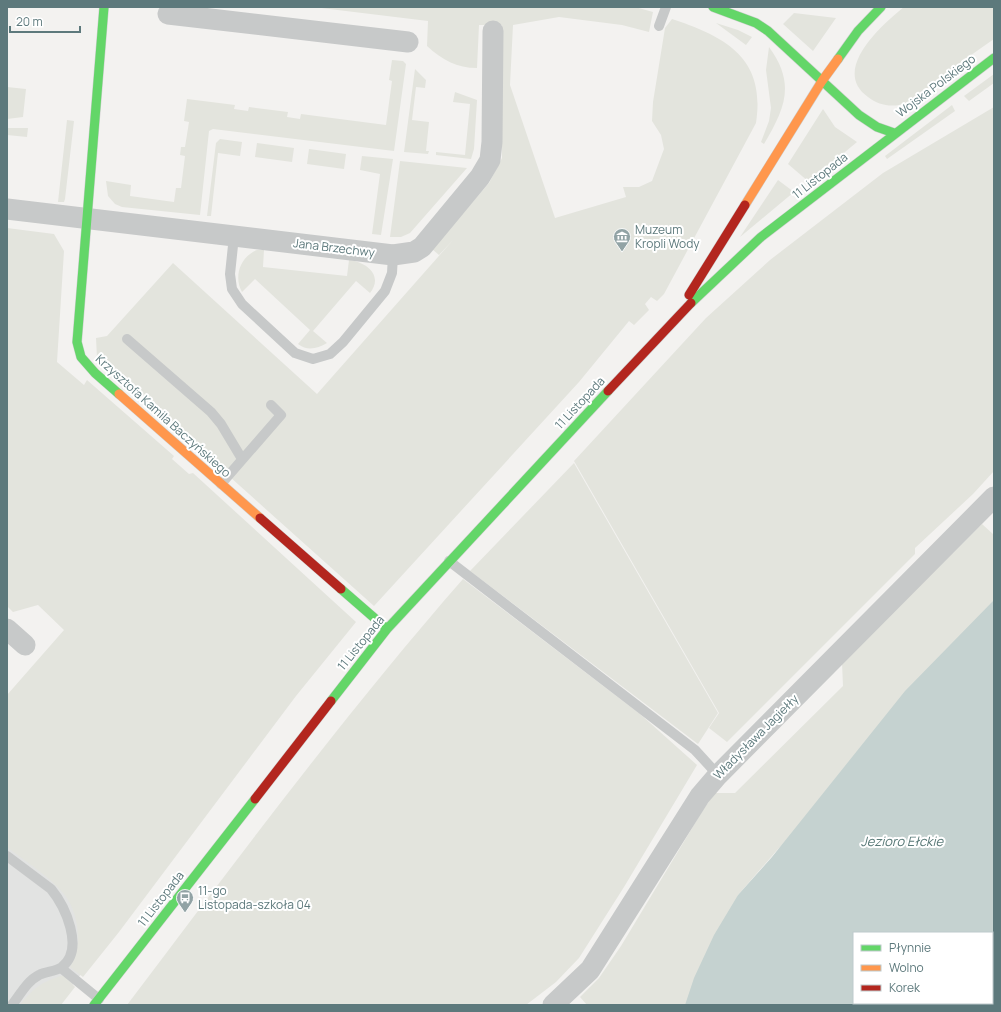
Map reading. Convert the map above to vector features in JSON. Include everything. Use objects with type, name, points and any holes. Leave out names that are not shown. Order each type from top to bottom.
[{"type":"street","name":"Krzysztofa Kamila Baczyńskiego","points":[[104,7],[77,342],[81,357],[95,373],[387,629]]},
{"type":"street","points":[[713,7],[756,23],[768,30],[859,115],[878,127],[894,133]]},
{"type":"street","points":[[822,81],[858,32],[881,7]]},
{"type":"street","points":[[168,14],[408,42]]},
{"type":"street","name":"Jana Brzechwy","points":[[7,209],[394,255],[414,252],[422,247],[480,177],[490,160],[492,142],[493,31]]},
{"type":"street","name":"Wojska Polskiego","points":[[894,133],[994,58]]},
{"type":"street","name":"11 Listopada","points":[[674,320],[822,81]]},
{"type":"street","name":"11 Listopada","points":[[97,1002],[387,629],[449,561],[674,320],[761,237],[894,133]]},
{"type":"street","name":"Władysława Jagiełły","points":[[553,1005],[590,970],[700,796],[718,775],[994,497]]},
{"type":"street","points":[[7,629],[25,645]]},
{"type":"lane","points":[[659,26],[666,7]]},
{"type":"lane","points":[[234,236],[230,274],[232,289],[235,294],[242,304],[295,353],[313,360],[330,354],[343,342],[385,291],[392,273],[394,255]]},
{"type":"lane","points":[[127,339],[211,412],[221,424],[242,459]]},
{"type":"lane","points":[[221,484],[281,415],[271,405]]},
{"type":"lane","points":[[449,561],[695,750],[718,775]]},
{"type":"lane","points":[[7,856],[50,889],[61,902],[70,927],[72,941],[68,961],[61,968],[39,975],[30,982],[12,1005]]},
{"type":"lane","points":[[61,968],[97,1002]]},
{"type":"shaded area","points":[[313,7],[635,7],[653,12],[649,32],[622,25],[559,17],[513,25],[510,85],[555,218],[626,197],[623,187],[639,187],[652,181],[664,149],[661,135],[652,121],[653,102],[665,28],[672,19],[709,34],[725,43],[738,53],[748,66],[755,82],[757,101],[756,123],[664,294],[657,301],[651,297],[645,304],[649,310],[634,325],[629,321],[579,382],[374,606],[97,358],[96,338],[107,336],[173,263],[317,394],[453,240],[439,255],[432,249],[489,183],[502,158],[502,25],[479,25],[477,68],[470,68],[456,65],[444,59],[427,46],[428,21]]},
{"type":"shaded area","points":[[904,7],[994,7],[994,39],[948,71],[917,97],[899,105],[887,105],[871,99],[858,86],[855,74],[857,61],[873,36],[884,24]]},
{"type":"shaded area","points":[[794,13],[836,18],[813,51],[783,24]]},
{"type":"shaded area","points":[[716,23],[738,30],[752,37],[746,45]]},
{"type":"shaded area","points":[[769,47],[783,73],[785,84],[782,107],[764,144],[761,142],[769,121],[771,108],[766,70]]},
{"type":"shaded area","points":[[392,60],[403,61],[406,64],[394,151],[213,129],[209,131],[200,215],[122,207],[115,204],[108,196],[106,181],[131,185],[130,196],[174,202],[176,188],[181,188],[185,156],[180,155],[181,147],[185,147],[189,122],[184,121],[187,99],[235,105],[234,109],[248,111],[249,107],[288,112],[287,117],[300,119],[301,114],[386,125],[392,81],[389,80]]},
{"type":"shaded area","points":[[415,69],[426,80],[425,88],[416,87],[412,120],[429,122],[426,151],[429,151],[428,154],[404,152]]},
{"type":"shaded area","points":[[994,74],[994,83],[969,101],[964,96]]},
{"type":"shaded area","points":[[7,87],[26,89],[23,117],[7,119]]},
{"type":"shaded area","points":[[455,92],[477,100],[474,149],[471,159],[436,155],[436,152],[465,155],[470,104],[453,102]]},
{"type":"shaded area","points":[[952,105],[955,111],[887,159],[885,156]]},
{"type":"shaded area","points":[[994,107],[994,471],[973,494],[915,548],[915,554],[727,742],[709,728],[719,713],[574,461],[706,318],[770,260],[883,173]]},
{"type":"shaded area","points":[[823,109],[835,127],[857,142],[809,182],[788,164]]},
{"type":"shaded area","points":[[67,120],[74,121],[65,199],[64,202],[58,202]]},
{"type":"shaded area","points":[[7,128],[28,128],[27,137],[7,135]]},
{"type":"shaded area","points":[[220,139],[242,142],[240,156],[218,153],[211,216],[207,216],[216,143]]},
{"type":"shaded area","points":[[257,143],[294,148],[292,162],[255,157]]},
{"type":"shaded area","points":[[309,149],[346,154],[344,169],[307,164]]},
{"type":"shaded area","points":[[362,156],[393,159],[381,235],[372,234],[380,174],[360,170]]},
{"type":"shaded area","points":[[400,161],[467,168],[410,233],[401,237],[390,237]]},
{"type":"shaded area","points":[[778,180],[794,192],[740,237]]},
{"type":"shaded area","points":[[7,228],[54,234],[64,251],[57,362],[84,385],[87,380],[174,456],[172,459],[189,474],[193,473],[356,622],[296,696],[119,932],[83,977],[70,967],[77,950],[78,930],[69,901],[58,887],[37,869],[7,847],[7,695],[64,630],[38,605],[13,612],[7,606]]},
{"type":"shaded area","points":[[257,250],[264,250],[263,267],[347,276],[349,260],[355,261],[371,270],[374,275],[374,286],[370,293],[356,281],[313,331],[327,343],[316,348],[305,348],[298,344],[310,330],[255,279],[242,292],[239,286],[238,280],[240,267],[251,253]]},
{"type":"shaded area","points":[[574,463],[718,713],[698,744],[470,571]]},
{"type":"shaded area","points":[[982,524],[994,535],[994,658],[778,849],[738,895],[711,1005],[587,1005],[580,997],[599,978],[621,946],[703,810],[715,793],[735,793],[843,686],[842,663]]},
{"type":"shaded area","points":[[463,579],[640,714],[697,765],[624,887],[579,958],[556,982],[526,1005],[127,1005],[291,789],[419,630]]},
{"type":"shaded area","points":[[7,724],[115,932],[56,1005],[7,1005]]},
{"type":"shaded area","points":[[64,975],[75,987],[61,1005],[20,1005],[34,989],[50,980]]},
{"type":"water","name":"Jezioro Ełckie","points":[[994,600],[994,1005],[685,1005],[694,978],[714,935],[738,895],[772,857],[905,691]]},
{"type":"traffic: fast","points":[[104,7],[77,342],[81,357],[95,373],[119,394]]},
{"type":"traffic: fast","points":[[713,7],[756,23],[768,31],[859,115],[877,127],[894,133]]},
{"type":"traffic: fast","points":[[838,59],[858,31],[881,7]]},
{"type":"traffic: fast","points":[[691,303],[761,237],[994,58]]},
{"type":"traffic: fast","points":[[331,701],[387,629],[608,391]]},
{"type":"traffic: fast","points":[[341,589],[387,629]]},
{"type":"traffic: fast","points":[[94,1005],[255,799]]},
{"type":"traffic: slow","points":[[745,205],[822,81],[838,59]]},
{"type":"traffic: slow","points":[[119,394],[260,518]]},
{"type":"traffic: jam","points":[[689,295],[745,205]]},
{"type":"traffic: jam","points":[[608,391],[691,303]]},
{"type":"traffic: jam","points":[[260,518],[341,589]]},
{"type":"traffic: jam","points":[[255,799],[331,701]]},
{"type":"place","name":"Muzeum Kropli Wody","points":[[622,252]]},
{"type":"place","name":"11-go Listopada-szkoła 04","points":[[185,913]]}]
